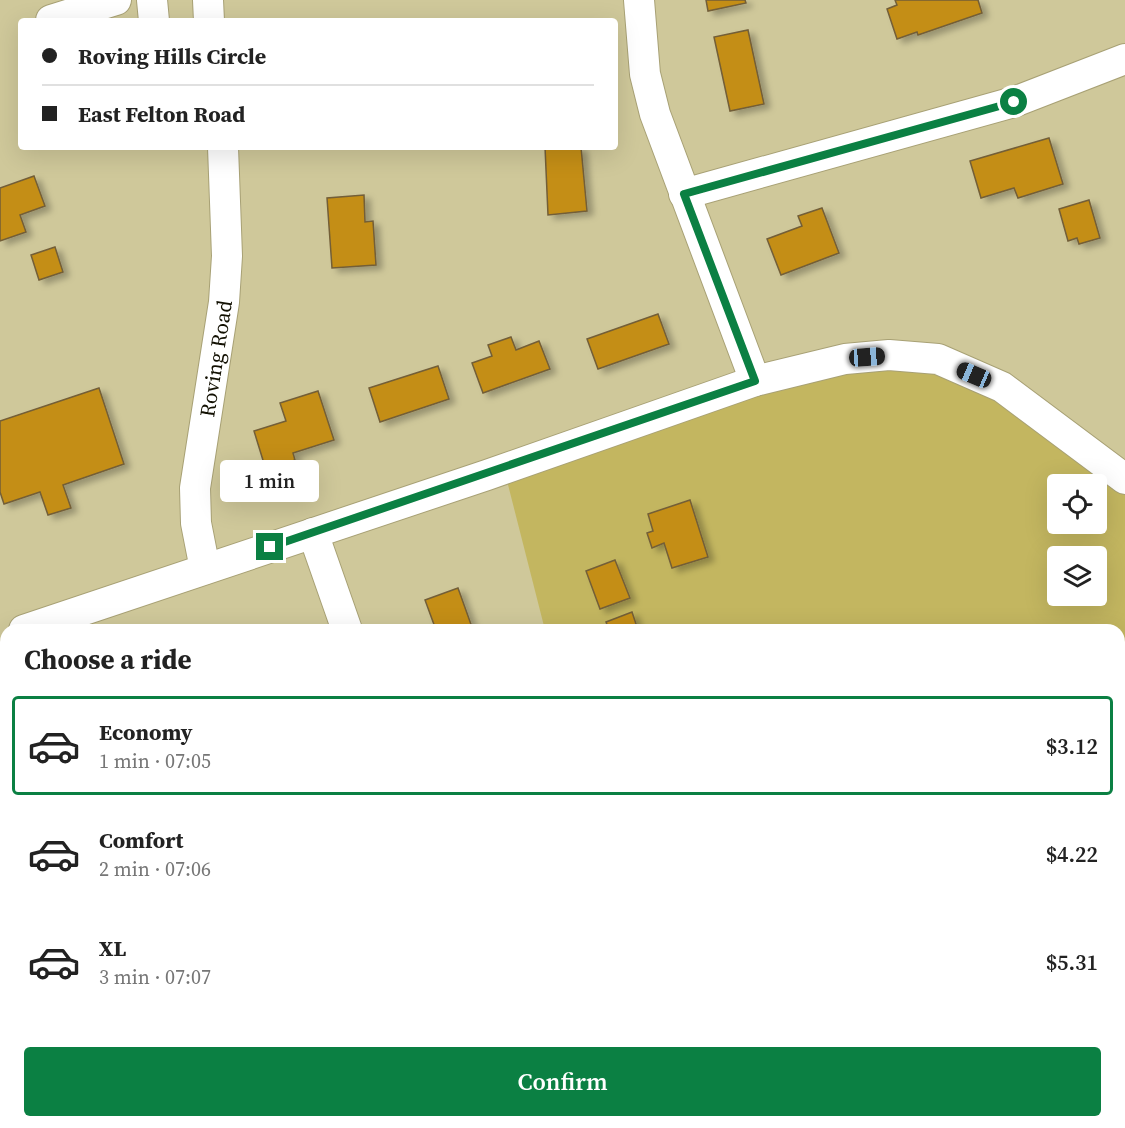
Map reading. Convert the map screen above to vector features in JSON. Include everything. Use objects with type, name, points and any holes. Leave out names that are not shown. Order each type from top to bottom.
[{"type":"street","points":[[39,0],[50,18]]},
{"type":"street","points":[[61,18],[116,0]]},
{"type":"street","points":[[152,0],[154,18]]},
{"type":"street","points":[[208,0],[209,18]]},
{"type":"street","points":[[639,0],[645,74],[655,114],[755,381]]},
{"type":"street","points":[[684,194],[1014,102],[1125,60]]},
{"type":"street","name":"Roving Road","points":[[205,569],[196,523],[195,488],[224,302],[227,256],[223,150]]},
{"type":"street","points":[[42,624],[755,381],[845,359],[889,355],[938,359],[1002,387],[1125,478]]},
{"type":"street","points":[[313,533],[345,624]]},
{"type":"shaded area","points":[[912,358],[974,375],[1103,474],[1047,474],[1047,534],[1107,534],[1107,477],[1125,491],[1125,624],[543,624],[504,469],[755,381]]},
{"type":"building","points":[[706,0],[745,0],[746,3],[708,11]]},
{"type":"building","points":[[895,0],[978,0],[982,13],[918,35],[917,32],[897,39],[887,9],[897,5]]},
{"type":"building","points":[[748,30],[764,104],[730,111],[714,37]]},
{"type":"building","points":[[1049,138],[1063,184],[1018,198],[1014,188],[981,198],[970,161]]},
{"type":"building","points":[[545,150],[581,150],[587,211],[548,215]]},
{"type":"building","points":[[34,176],[45,206],[20,215],[26,232],[0,241],[0,188]]},
{"type":"building","points":[[364,195],[365,222],[373,221],[376,265],[332,268],[327,198]]},
{"type":"building","points":[[1089,200],[1100,238],[1079,244],[1077,238],[1068,241],[1059,209]]},
{"type":"building","points":[[822,208],[839,253],[781,275],[767,239],[802,226],[798,216]]},
{"type":"building","points":[[55,247],[63,272],[39,280],[31,255]]},
{"type":"building","points":[[658,314],[669,344],[598,369],[587,339]]},
{"type":"building","points":[[511,337],[516,350],[539,341],[550,369],[483,393],[472,363],[492,356],[488,345]]},
{"type":"building","points":[[438,366],[449,399],[380,422],[369,388]]},
{"type":"building","points":[[99,388],[124,464],[63,485],[71,508],[48,515],[40,492],[4,504],[0,492],[0,421]]},
{"type":"building","points":[[318,391],[334,440],[293,453],[295,460],[266,470],[254,431],[286,421],[280,403]]},
{"type":"building","points":[[690,500],[708,557],[672,568],[664,543],[652,548],[647,533],[653,531],[648,514]]},
{"type":"building","points":[[615,560],[630,598],[600,609],[586,571]]},
{"type":"building","points":[[458,588],[471,624],[434,624],[425,600]]},
{"type":"building","points":[[632,612],[636,624],[607,624],[606,622]]},
{"type":"route","points":[[270,547],[487,475],[755,381],[684,194],[1014,102]]}]
